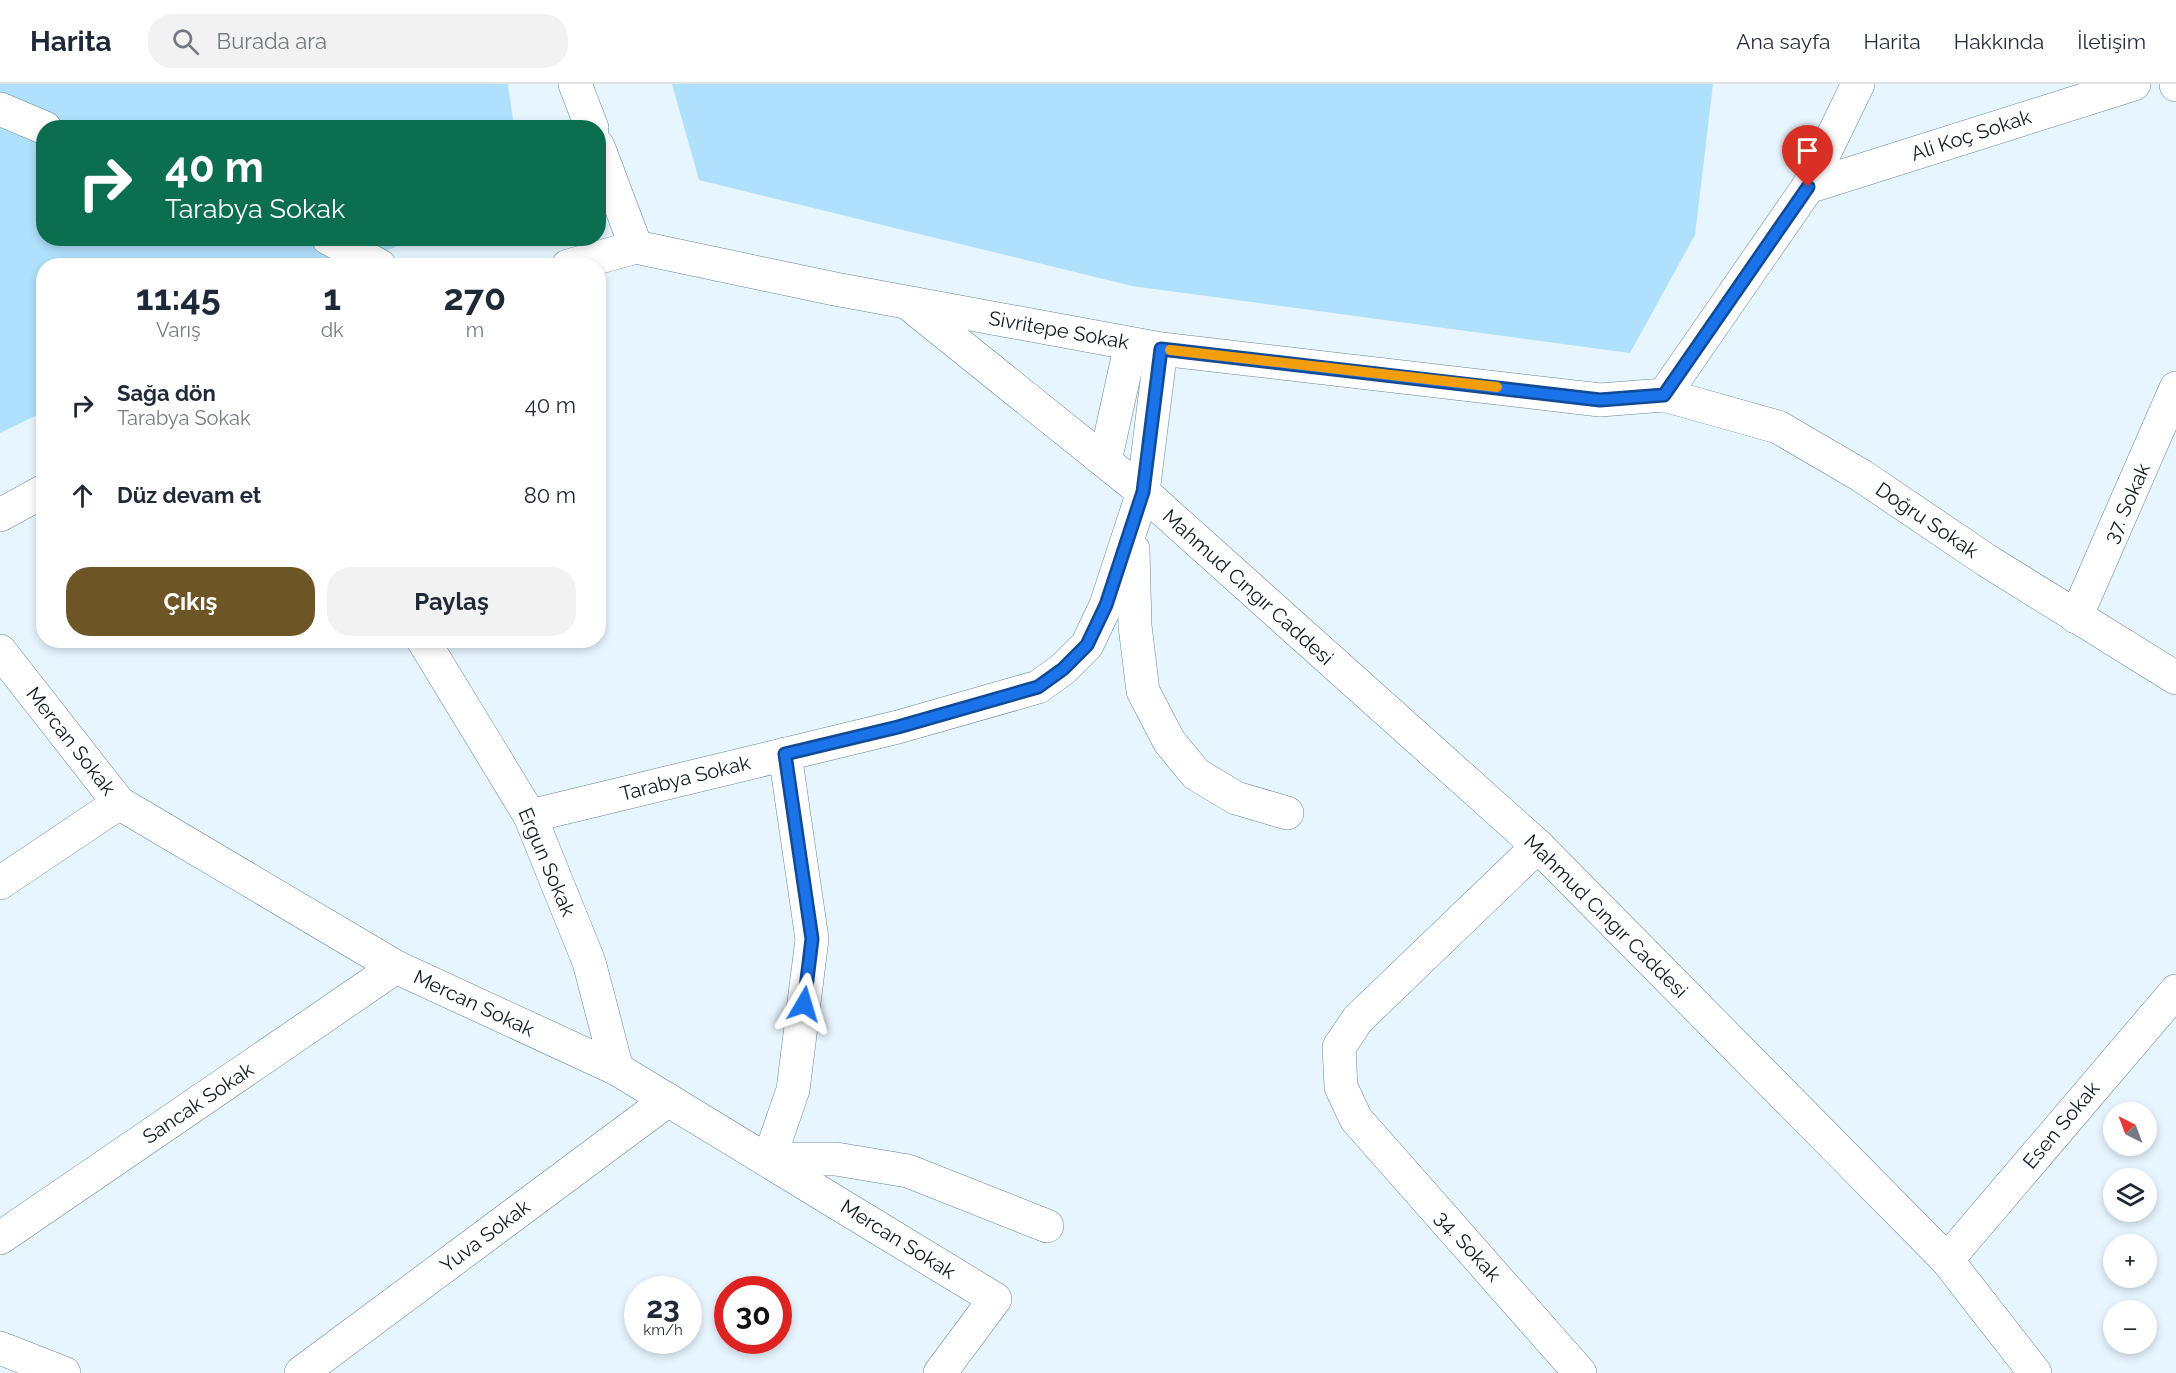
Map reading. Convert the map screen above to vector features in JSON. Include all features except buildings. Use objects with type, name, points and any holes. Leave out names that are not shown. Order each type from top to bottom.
[{"type":"street","points":[[575,84],[588,120]]},
{"type":"street","points":[[1664,395],[1808,187],[1858,84]]},
{"type":"street","name":"Ali Koç Sokak","points":[[1808,187],[2134,84]]},
{"type":"street","points":[[0,109],[36,124]]},
{"type":"street","points":[[606,167],[636,247]]},
{"type":"street","points":[[343,246],[365,258]]},
{"type":"street","name":"Sivritepe Sokak","points":[[597,258],[636,247],[906,302],[1146,346],[1600,400],[1664,395]]},
{"type":"street","name":"Mahmud Cıngır Caddesi","points":[[906,302],[1143,492],[1538,846],[1947,1260],[2035,1373]]},
{"type":"street","points":[[1105,461],[1146,346]]},
{"type":"street","name":"Tarabya Sokak","points":[[530,816],[898,727],[1038,687],[1063,669],[1087,645],[1106,605],[1143,492],[1146,346]]},
{"type":"street","name":"37. Sokak","points":[[2076,617],[2176,388]]},
{"type":"street","name":"Doğru Sokak","points":[[1664,395],[1778,427],[1862,476],[1986,560],[2176,678]]},
{"type":"street","points":[[0,515],[36,495]]},
{"type":"street","points":[[1132,526],[1135,626],[1143,691],[1169,741],[1196,774],[1236,798],[1287,813]]},
{"type":"street","name":"Ergun Sokak","points":[[428,648],[530,816],[589,962],[617,1069]]},
{"type":"street","name":"Mercan Sokak","points":[[0,651],[119,803],[396,967],[617,1069],[769,1159],[995,1299],[939,1373]]},
{"type":"street","points":[[785,754],[812,939],[793,1090],[769,1159],[836,1159],[908,1171],[1047,1226]]},
{"type":"street","points":[[0,883],[119,803]]},
{"type":"street","name":"34. Sokak","points":[[1538,846],[1358,1019],[1339,1047],[1341,1087],[1356,1119],[1580,1373]]},
{"type":"street","name":"Sancak Sokak","points":[[0,1238],[396,967]]},
{"type":"street","name":"Esen Sokak","points":[[1947,1260],[2176,991]]},
{"type":"street","name":"Yuva Sokak","points":[[301,1373],[668,1100]]},
{"type":"street","points":[[0,1348],[64,1373]]},
{"type":"shaded area","points":[[0,84],[508,84],[513,120],[36,120],[36,246],[397,246],[371,258],[36,258],[36,415],[0,433]]},
{"type":"shaded area","points":[[672,84],[1713,84],[1695,235],[1630,353],[1132,286],[699,180]]},
{"type":"slow traffic","points":[[1170,350],[1497,387]]},
{"type":"route","points":[[804,1004],[812,939],[785,754],[898,727],[1038,687],[1063,669],[1087,645],[1106,605],[1143,492],[1161,349],[1600,400],[1664,395],[1808,187]]}]
